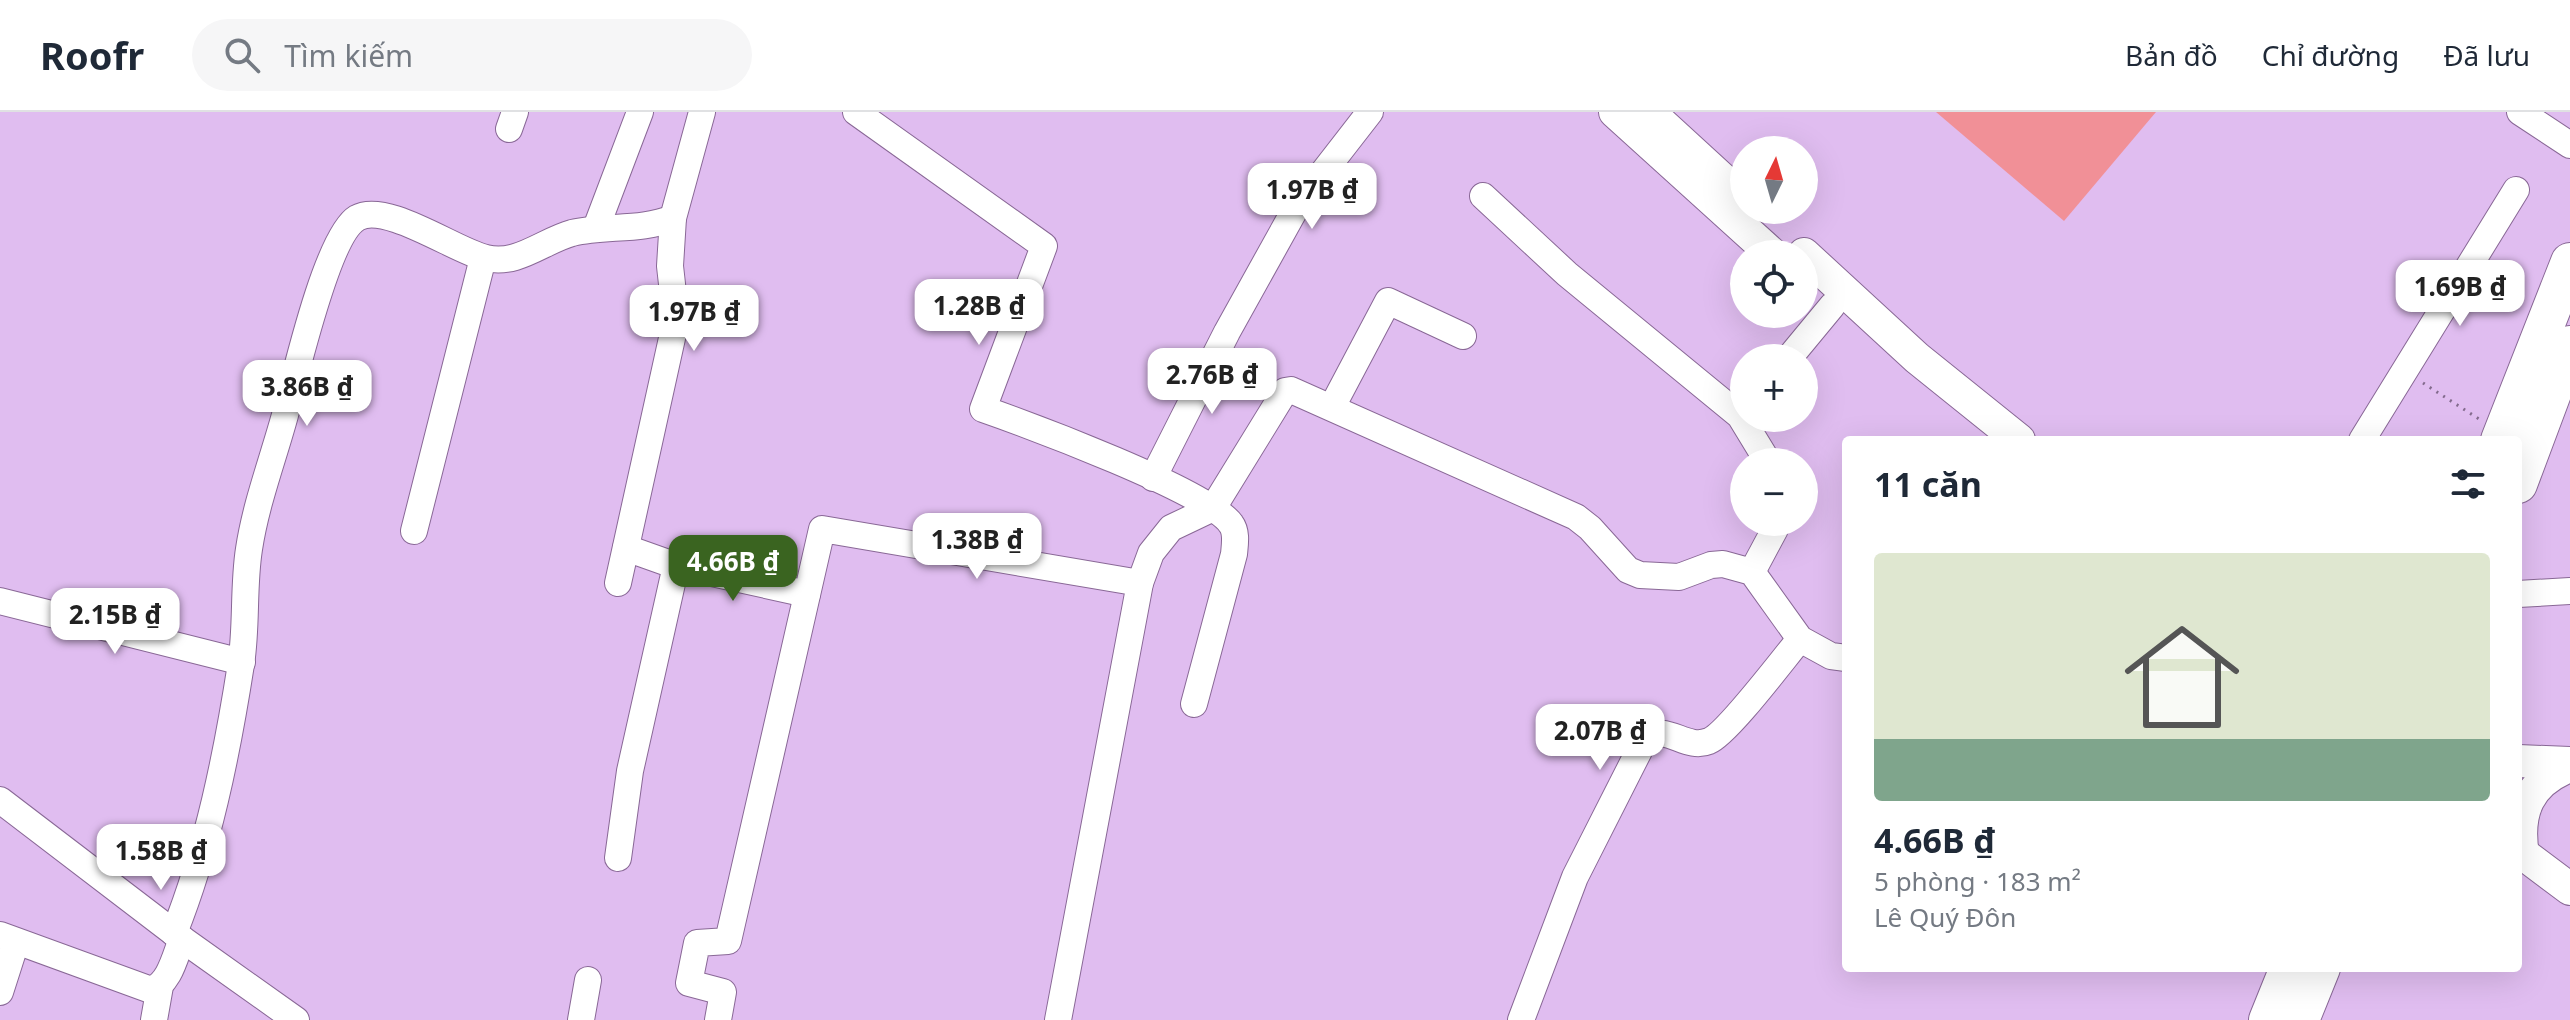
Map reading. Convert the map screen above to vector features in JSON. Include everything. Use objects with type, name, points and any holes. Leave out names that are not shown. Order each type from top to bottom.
[{"type":"highway","points":[[2522,470],[2562,334],[2570,262]]},
{"type":"highway","points":[[2502,436],[2562,334]]},
{"type":"highway","points":[[2268,1020],[2287,972]]},
{"type":"highway","points":[[2300,1020],[2319,972]]},
{"type":"main road","points":[[1615,112],[1757,240]]},
{"type":"main road","points":[[1649,112],[1730,186]]},
{"type":"main road","points":[[1771,224],[1789,240]]},
{"type":"main road","points":[[1818,267],[1917,358],[2014,436]]},
{"type":"main road","points":[[1818,294],[1985,436]]},
{"type":"main road","points":[[2522,761],[2570,764]]},
{"type":"main road","points":[[2522,825],[2530,796],[2539,784],[2570,764]]},
{"type":"main road","points":[[2522,853],[2570,889]]},
{"type":"street","points":[[596,228],[640,112]]},
{"type":"street","points":[[618,583],[676,320],[670,266],[673,218],[702,112]]},
{"type":"street","points":[[856,112],[1044,246],[983,409],[1038,428],[1153,478],[1213,508],[1232,524],[1234,554],[1194,704]]},
{"type":"street","points":[[1153,478],[1227,332],[1297,206],[1370,112]]},
{"type":"street","points":[[2520,112],[2570,145]]},
{"type":"street","points":[[2364,436],[2516,190]]},
{"type":"street","points":[[1483,196],[1567,274],[1730,404]]},
{"type":"street","points":[[154,1020],[160,986],[178,936],[209,819],[242,662],[247,566],[253,525],[306,331],[347,228],[358,217],[373,214],[400,221],[483,258],[498,260],[526,254],[568,234],[596,228],[658,224],[673,218]]},
{"type":"street","points":[[414,531],[483,258]]},
{"type":"street","points":[[1332,407],[1388,301],[1463,336]]},
{"type":"street","points":[[1801,344],[1832,306]]},
{"type":"street","points":[[1058,1020],[1140,583],[1151,553],[1171,528],[1213,508],[1285,391],[1291,390],[1332,407],[1576,517],[1628,570],[1640,575],[1679,577],[1711,565],[1723,564],[1752,572],[1800,639],[1831,656],[1842,657]]},
{"type":"street","points":[[718,1020],[723,992],[689,983],[697,943],[728,941],[822,529],[1140,583]]},
{"type":"street","points":[[1752,572],[1771,536]]},
{"type":"street","points":[[626,548],[671,564],[807,594]]},
{"type":"street","points":[[618,858],[630,771],[673,586],[675,570],[671,564]]},
{"type":"street","points":[[2522,594],[2570,591]]},
{"type":"street","points":[[0,601],[242,662]]},
{"type":"street","points":[[1521,1020],[1575,877],[1645,739],[1653,733],[1662,732],[1688,742],[1711,741],[1726,728],[1800,639]]},
{"type":"street","points":[[0,800],[178,936],[296,1020]]},
{"type":"street","points":[[0,992],[8,939],[151,990],[160,986]]},
{"type":"street","points":[[581,1020],[588,980]]},
{"type":"path","points":[[2423,383],[2500,436]]},
{"type":"shaded area","points":[[1936,112],[2156,112],[2064,221]]}]
